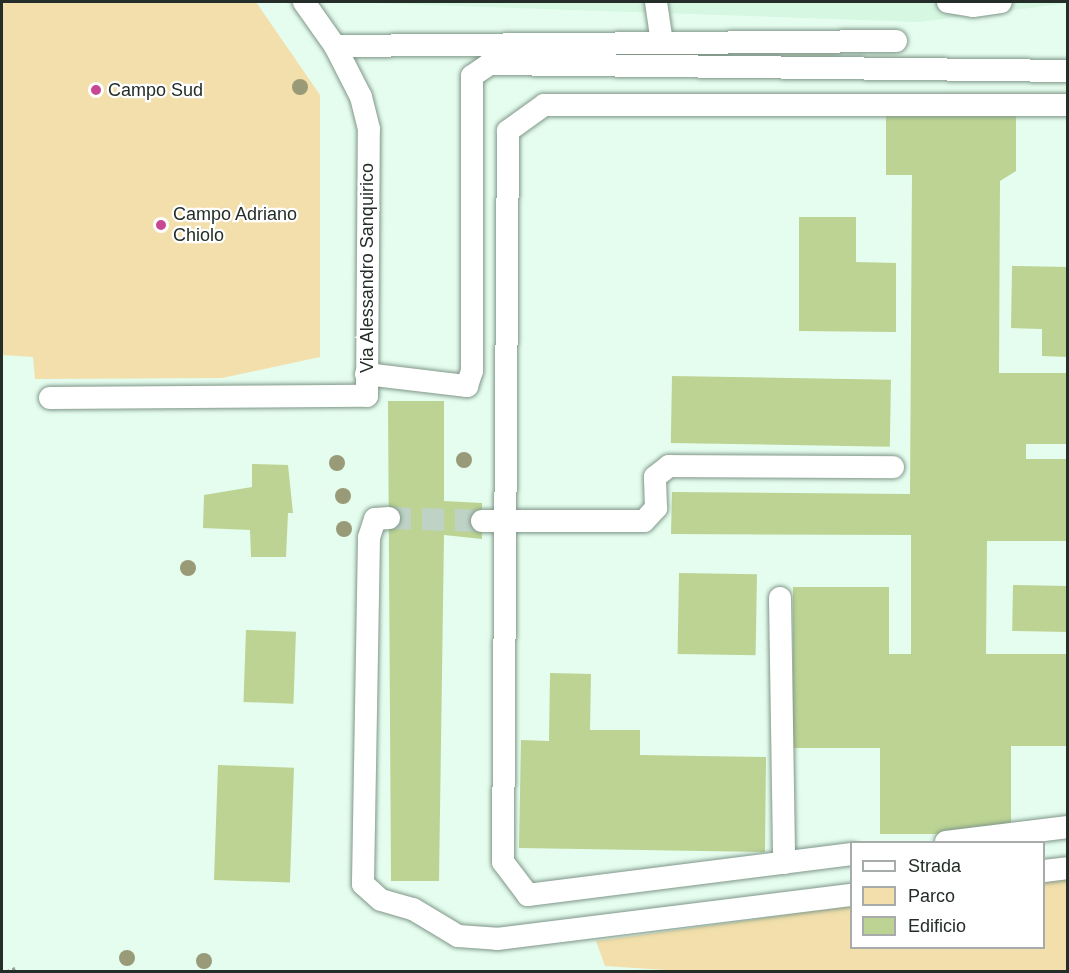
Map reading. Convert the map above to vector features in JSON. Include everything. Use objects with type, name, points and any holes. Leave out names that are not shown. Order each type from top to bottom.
[{"type":"street","name":"Via Alessandro Sanquirico","points":[[50,398],[366,396],[369,129],[361,97],[335,46],[304,2]]},
{"type":"street","points":[[656,2],[662,43]]},
{"type":"street","points":[[948,2],[973,6],[1001,2]]},
{"type":"street","points":[[335,46],[897,41]]},
{"type":"street","points":[[366,374],[467,386],[472,371],[472,76],[490,64],[1068,71]]},
{"type":"street","points":[[850,854],[528,895],[503,862],[508,131],[544,105],[1068,105]]},
{"type":"street","points":[[482,521],[644,521],[656,508],[655,477],[669,466],[893,467]]},
{"type":"street","points":[[389,518],[375,519],[369,538],[363,884],[381,900],[413,909],[458,936],[497,939],[850,895]]},
{"type":"street","points":[[780,598],[784,863]]},
{"type":"street","points":[[961,841],[1068,827]]},
{"type":"street","points":[[1045,871],[1068,868]]},
{"type":"path","points":[[7,972],[15,969]]},
{"type":"shaded area","points":[[345,2],[1067,2],[1068,3],[919,22]]},
{"type":"green space","name":"Campo Adriano Chiolo","points":[[2,2],[256,2],[320,95],[320,357],[222,378],[35,379],[33,357],[2,355]]},
{"type":"green space","points":[[1067,876],[1067,971],[696,972],[605,966],[596,941],[850,906],[850,949],[1045,949],[1045,880]]},
{"type":"building","points":[[886,110],[1016,111],[1016,171],[1000,181],[999,373],[1068,373],[1068,444],[1026,444],[1026,459],[1068,459],[1068,541],[987,541],[986,654],[1068,654],[1068,746],[1011,746],[1011,834],[880,834],[880,748],[793,748],[793,587],[889,587],[889,654],[911,654],[911,535],[671,534],[672,492],[910,494],[912,175],[886,175]]},
{"type":"building","points":[[799,217],[856,217],[856,262],[896,263],[896,332],[799,331]]},
{"type":"building","points":[[1012,266],[1068,267],[1068,357],[1042,356],[1042,329],[1011,328]]},
{"type":"building","points":[[672,376],[891,380],[890,447],[671,443]]},
{"type":"building","points":[[388,401],[444,401],[444,501],[482,503],[482,539],[444,535],[439,881],[391,881]]},
{"type":"building","points":[[252,464],[288,465],[293,513],[288,513],[286,557],[251,557],[250,530],[203,528],[204,495],[252,487]]},
{"type":"building","points":[[679,573],[757,574],[756,655],[678,654]]},
{"type":"building","points":[[1013,585],[1068,586],[1067,632],[1012,631]]},
{"type":"building","points":[[246,630],[296,632],[293,704],[243,702]]},
{"type":"building","points":[[550,673],[591,674],[590,730],[640,730],[640,755],[766,757],[765,852],[519,848],[521,740],[549,741]]},
{"type":"building","points":[[218,765],[294,768],[290,883],[214,880]]},
{"type":"tunnel","points":[[389,518],[482,521]]},
{"type":"place","name":"Campo Sud","points":[[96,90]]},
{"type":"place","name":"Campo Adriano Chiolo","points":[[161,225]]}]
